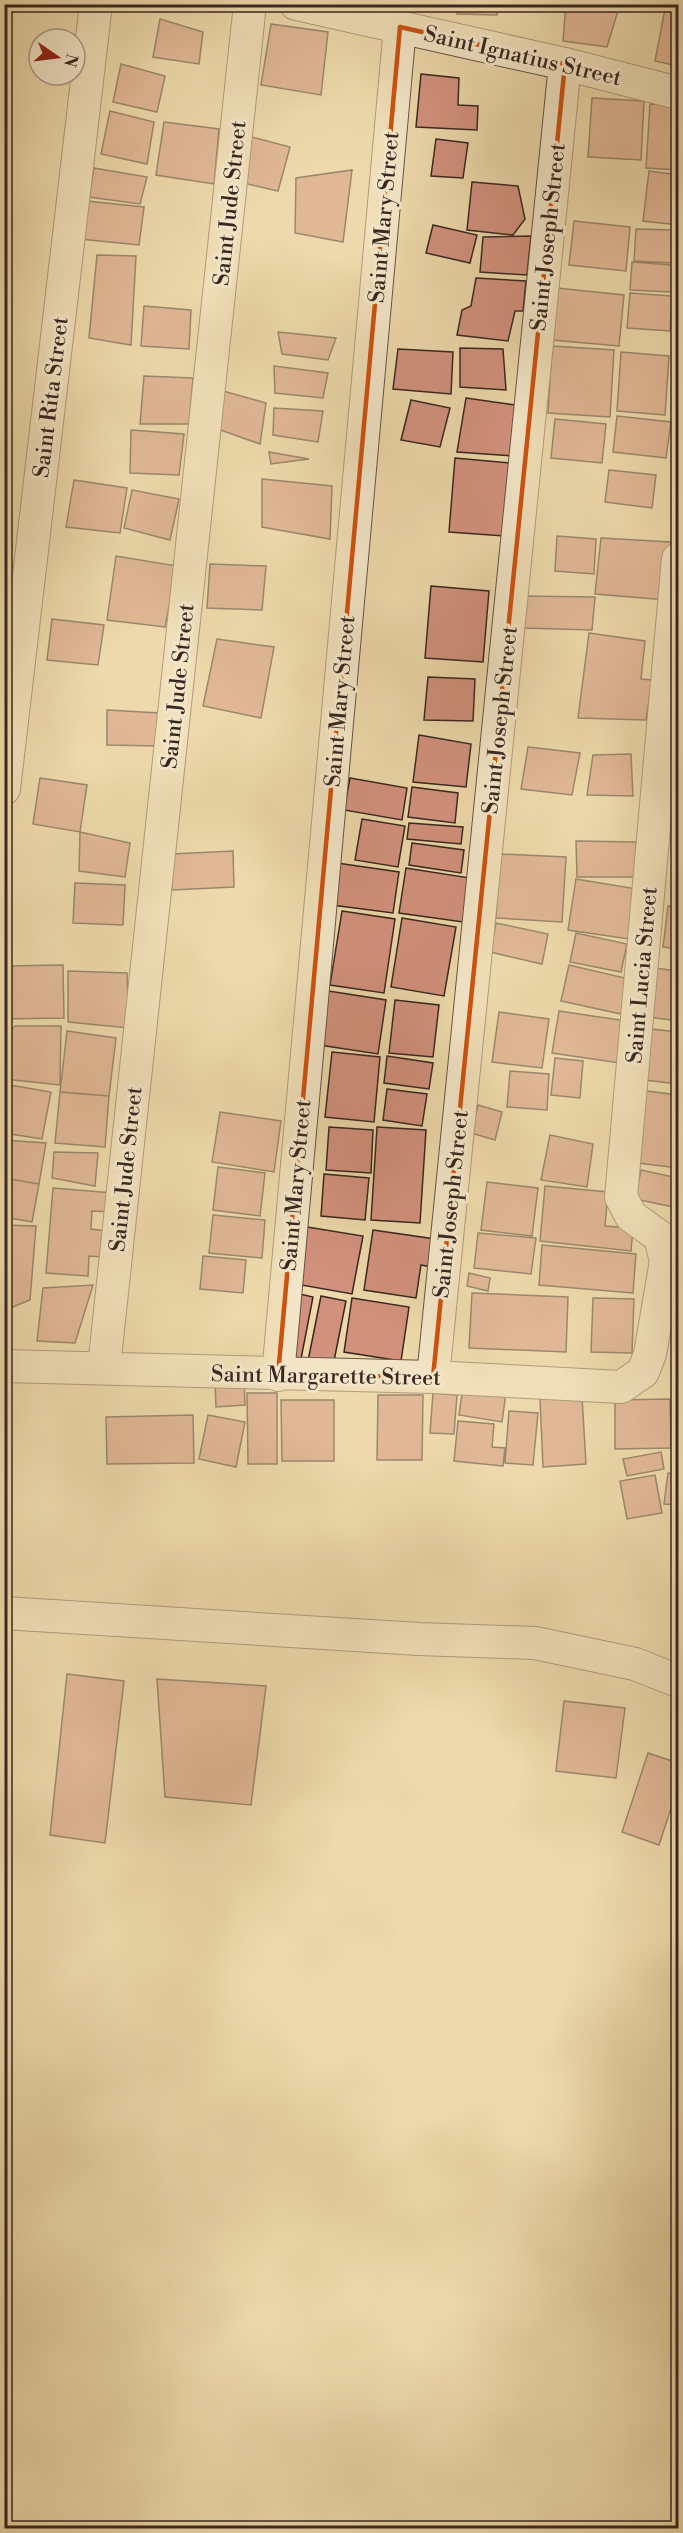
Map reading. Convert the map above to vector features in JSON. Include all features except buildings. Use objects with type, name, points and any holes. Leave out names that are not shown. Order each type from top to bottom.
[{"type":"street","name":"Saint Rita Street","points":[[4,789],[96,4]]},
{"type":"street","name":"Saint Jude Street","points":[[104,1367],[250,4]]},
{"type":"street","name":"Saint Ignatius Street","points":[[296,4],[564,64],[678,93]]},
{"type":"street","name":"Saint Mary Street","points":[[278,1375],[400,27]]},
{"type":"street","name":"Saint Joseph Street","points":[[433,1377],[564,64]]},
{"type":"street","name":"Saint Lucia Street","points":[[643,1372],[650,1354],[666,1261],[660,1237],[631,1216],[621,1197],[678,559]]},
{"type":"street","name":"Saint Margarette Street","points":[[4,1366],[104,1367],[278,1375],[433,1377],[621,1387],[643,1372]]},
{"type":"street","points":[[4,1613],[407,1638],[535,1643],[634,1664],[678,1681]]},
{"type":"highlighted area","points":[[400,27],[565,64],[433,1377],[278,1375]]}]
